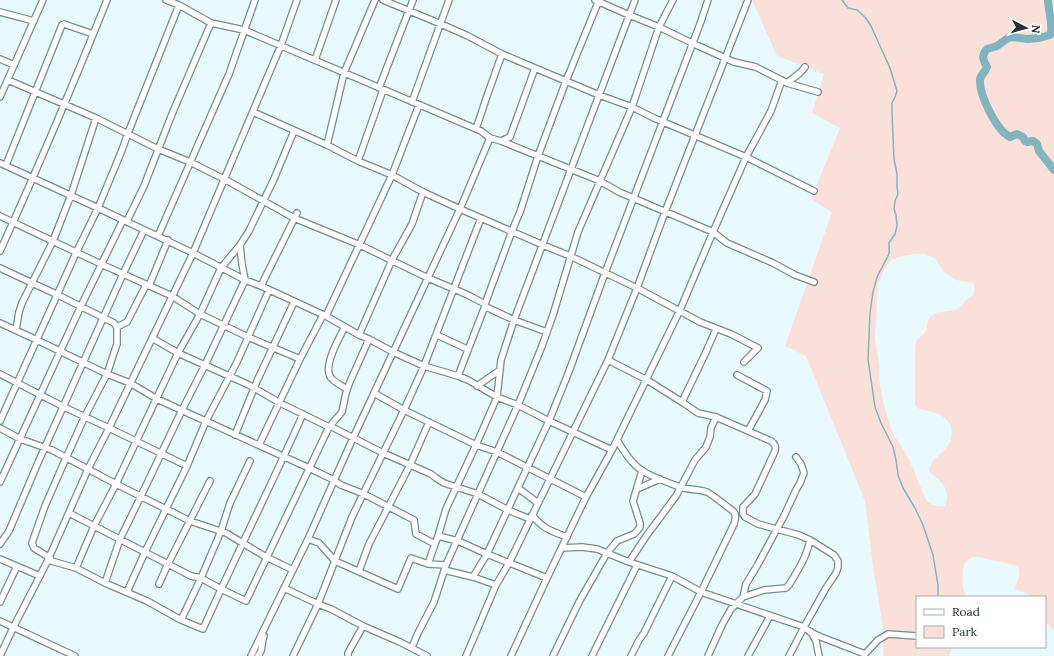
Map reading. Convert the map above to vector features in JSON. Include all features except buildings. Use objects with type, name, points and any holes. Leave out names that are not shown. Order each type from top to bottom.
[{"type":"street","points":[[0,97],[43,0]]},
{"type":"street","points":[[0,251],[34,178],[107,0]]},
{"type":"street","points":[[166,0],[179,5],[212,23],[244,30],[281,45],[481,131],[490,138],[501,141],[600,181],[619,192],[713,232],[727,243],[773,263],[795,275],[814,282]]},
{"type":"street","points":[[158,236],[229,74],[255,0]]},
{"type":"street","points":[[0,656],[49,559],[88,469],[193,253],[281,45],[297,0]]},
{"type":"street","points":[[315,60],[336,0]]},
{"type":"street","points":[[327,145],[344,73],[375,0]]},
{"type":"street","points":[[383,0],[468,36],[502,54],[599,95],[632,107],[746,158],[814,191]]},
{"type":"street","points":[[358,161],[381,89],[413,0]]},
{"type":"street","points":[[412,102],[450,0]]},
{"type":"street","points":[[458,376],[520,212],[538,156],[598,0],[629,16],[659,27],[734,62],[756,67],[784,81],[818,92]]},
{"type":"street","points":[[428,564],[446,508],[497,397],[501,360],[514,320],[635,0]]},
{"type":"street","points":[[412,648],[434,602],[446,565],[518,405],[542,346],[578,232],[632,107],[659,27],[673,0]]},
{"type":"street","points":[[473,577],[487,554],[549,421],[708,0]]},
{"type":"street","points":[[466,656],[496,585],[509,563],[608,360],[748,0]]},
{"type":"street","points":[[0,421],[16,383],[98,208],[179,5]]},
{"type":"street","points":[[0,12],[34,21]]},
{"type":"street","points":[[0,482],[80,306],[101,264],[144,186],[172,114],[212,23]]},
{"type":"street","points":[[6,165],[62,25],[68,25],[94,34]]},
{"type":"street","points":[[476,129],[502,54]]},
{"type":"street","points":[[0,59],[14,65]]},
{"type":"street","points":[[511,656],[586,497],[612,450],[647,380],[680,310],[746,158],[771,111],[784,81],[801,72],[805,67]]},
{"type":"street","points":[[501,141],[510,137],[535,68]]},
{"type":"street","points":[[8,80],[96,118],[158,149],[190,162],[263,201],[428,278],[454,288],[514,320],[547,332]]},
{"type":"street","points":[[259,445],[300,359],[325,316],[360,245],[392,175],[419,105]]},
{"type":"street","points":[[253,112],[327,145],[358,161],[392,175],[423,192],[460,209],[570,256],[637,288],[700,322],[731,334],[758,348],[744,362]]},
{"type":"street","points":[[16,330],[19,312],[27,292],[53,241],[71,195],[96,118]]},
{"type":"street","points":[[76,568],[94,526],[116,484],[178,353],[200,314],[221,268],[240,245],[249,231],[274,179],[294,131]]},
{"type":"street","points":[[251,656],[308,539],[353,438],[460,209],[490,138]]},
{"type":"street","points":[[0,163],[168,240],[244,280],[261,286],[325,316],[393,352],[424,366],[468,380],[497,397],[518,405],[612,450]]},
{"type":"street","points":[[358,334],[392,260],[412,224],[423,192]]},
{"type":"street","points":[[261,286],[295,215]]},
{"type":"street","points":[[0,216],[76,253],[172,296],[200,314],[248,337],[300,359]]},
{"type":"street","points":[[293,656],[318,604],[352,517],[424,366],[481,218]]},
{"type":"street","points":[[0,544],[9,531],[45,447],[144,230]]},
{"type":"street","points":[[117,327],[127,322],[147,285],[168,240]]},
{"type":"street","points":[[105,583],[120,539],[205,365],[244,280],[240,245]]},
{"type":"street","points":[[0,268],[114,323],[117,327],[117,344],[107,374],[85,416],[66,458],[45,506],[32,543],[34,548],[49,559],[76,568],[105,583],[147,601],[181,620],[202,629],[303,414]]},
{"type":"street","points":[[127,592],[187,466],[206,421],[248,337],[269,290]]},
{"type":"street","points":[[235,434],[254,388],[294,302]]},
{"type":"street","points":[[0,325],[16,330],[83,363],[130,383],[157,399],[389,506],[414,520],[416,534],[435,544]]},
{"type":"street","points":[[345,327],[334,349],[329,363],[328,374],[332,379],[347,389]]},
{"type":"street","points":[[682,402],[716,329]]},
{"type":"street","points":[[437,335],[467,349]]},
{"type":"street","points":[[152,338],[178,353],[254,388],[280,403],[383,453],[431,474],[444,483],[478,494],[508,510],[531,517],[544,528],[567,537]]},
{"type":"street","points":[[69,513],[191,576],[201,578],[246,601],[330,426],[342,412],[347,389],[369,339]]},
{"type":"street","points":[[608,360],[647,380],[698,413],[716,417],[771,441],[776,446],[755,494],[743,507],[745,517],[758,524],[799,535],[810,540],[834,555],[838,561],[836,573],[826,588],[789,656]]},
{"type":"street","points":[[477,386],[500,370]]},
{"type":"street","points":[[0,374],[64,407],[187,466]]},
{"type":"street","points":[[737,375],[767,391],[765,400],[748,431]]},
{"type":"street","points":[[374,394],[476,445],[497,452],[586,497]]},
{"type":"street","points":[[629,562],[676,496],[695,460],[706,447],[710,437],[711,428],[716,417]]},
{"type":"street","points":[[359,571],[369,544],[410,465],[429,422]]},
{"type":"street","points":[[0,428],[20,439],[45,447],[190,521],[221,531],[266,558],[293,570]]},
{"type":"street","points":[[617,440],[631,461],[642,471],[681,487],[707,492],[725,506],[743,513]]},
{"type":"street","points":[[744,597],[746,584],[800,484],[804,473],[801,464],[796,458]]},
{"type":"street","points":[[181,620],[221,531],[230,503],[250,461]]},
{"type":"street","points":[[553,656],[581,597],[607,553],[617,541],[634,534],[640,527],[633,501],[642,471]]},
{"type":"street","points":[[637,488],[660,479]]},
{"type":"street","points":[[159,584],[210,481]]},
{"type":"street","points":[[518,488],[538,503]]},
{"type":"street","points":[[668,656],[734,524],[736,518],[733,510]]},
{"type":"street","points":[[734,524],[743,513]]},
{"type":"street","points":[[438,536],[458,541],[547,578]]},
{"type":"street","points":[[308,539],[319,543],[335,560],[398,589],[411,558],[428,564],[446,565]]},
{"type":"street","points":[[708,656],[731,609],[744,597],[764,590],[786,588],[804,559],[810,540]]},
{"type":"street","points":[[562,548],[588,548],[607,553],[672,576],[701,592],[804,627],[810,632],[821,637],[864,654]]},
{"type":"street","points":[[0,559],[40,576]]},
{"type":"street","points":[[592,656],[637,564]]},
{"type":"street","points":[[446,565],[446,570],[448,571],[473,577],[496,585]]},
{"type":"street","points":[[0,602],[17,566]]},
{"type":"street","points":[[631,656],[672,576]]},
{"type":"street","points":[[284,588],[331,609],[427,656]]},
{"type":"street","points":[[258,656],[263,650],[262,641],[284,588]]},
{"type":"street","points":[[748,656],[770,616]]},
{"type":"street","points":[[0,621],[75,656]]},
{"type":"street","points":[[348,656],[348,653],[363,626]]},
{"type":"street","points":[[810,632],[816,641],[819,656]]},
{"type":"street","points":[[858,656],[864,654],[878,640],[888,634],[916,636]]},
{"type":"green space","points":[[752,0],[1054,0],[1054,631],[1046,622],[1046,596],[1030,596],[1015,588],[1019,574],[1018,568],[1008,563],[974,557],[970,558],[964,564],[963,584],[966,596],[916,596],[916,648],[952,648],[949,656],[883,656],[884,634],[873,567],[865,501],[806,356],[785,346],[832,212],[811,199],[840,128],[812,113],[824,74],[777,56]],"holes":[[[915,254],[924,254],[935,258],[942,270],[949,276],[956,280],[971,282],[974,284],[973,296],[966,300],[959,308],[956,310],[938,312],[930,317],[926,330],[917,339],[915,347],[915,404],[919,409],[933,412],[947,420],[952,433],[950,442],[933,461],[929,470],[946,489],[947,497],[945,506],[932,505],[926,500],[913,468],[890,426],[880,387],[879,364],[875,339],[878,286],[884,270],[891,260],[902,256]]]},
{"type":"waterway","points":[[842,0],[848,8],[857,10],[865,17],[871,26],[890,68],[897,91],[892,103],[894,159],[897,174],[898,194],[894,209],[897,226],[895,234],[889,243],[889,254],[877,277],[873,292],[870,313],[868,359],[875,407],[893,447],[898,475],[903,488],[923,525],[933,555],[938,585],[938,596]]},
{"type":"waterway","points":[[1048,0],[1051,23],[1050,35],[1028,39],[1012,37],[1008,38],[997,46],[987,49],[983,58],[987,67],[981,77],[980,87],[990,112],[1000,128],[1010,137],[1017,134],[1023,137],[1025,141],[1033,141],[1037,144],[1039,151],[1054,170]]}]
